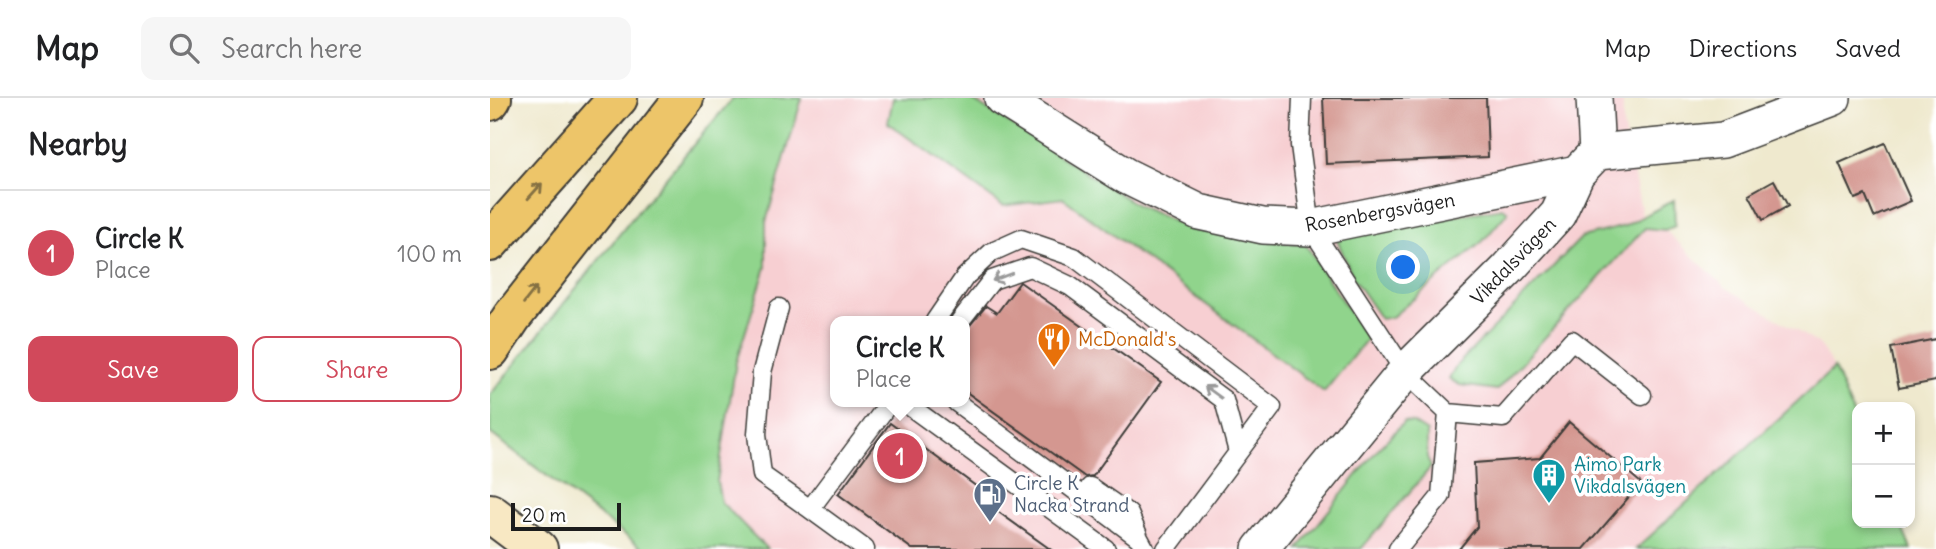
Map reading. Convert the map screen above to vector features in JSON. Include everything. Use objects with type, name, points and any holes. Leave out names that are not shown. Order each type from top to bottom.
[{"type":"highway","points":[[490,242],[618,98]]},
{"type":"highway","points":[[490,350],[512,317],[684,98]]},
{"type":"street","name":"Rosenbergsvägen","points":[[1002,98],[1126,176],[1199,212],[1263,226],[1311,228],[1587,162]]},
{"type":"street","points":[[1594,98],[1587,162],[1723,141],[1833,98]]},
{"type":"street","name":"Vikdalsvägen","points":[[1260,549],[1405,372],[1507,270],[1558,214],[1587,162]]},
{"type":"street","points":[[494,516],[538,549]]},
{"type":"lane","points":[[1302,98],[1300,145],[1311,228],[1405,372],[1448,414],[1503,418],[1572,340],[1642,395]]},
{"type":"lane","points":[[938,316],[965,277],[992,252],[1021,239],[1074,257],[1272,407],[1166,549]]},
{"type":"lane","points":[[964,316],[992,280],[1030,267],[1070,286],[1224,400],[1238,452]]},
{"type":"lane","points":[[779,307],[762,372],[757,434],[762,475],[865,549]]},
{"type":"lane","points":[[970,402],[1129,514],[1142,544]]},
{"type":"lane","points":[[810,509],[886,407]]},
{"type":"lane","points":[[911,407],[1106,549]]},
{"type":"lane","points":[[963,407],[1142,544]]},
{"type":"lane","points":[[1398,549],[1441,496],[1448,414]]},
{"type":"shaded area","points":[[802,98],[1623,98],[1623,125],[1645,228],[1665,230],[1725,287],[1820,345],[1834,368],[1636,549],[767,549],[721,502],[717,483],[736,362],[766,267],[766,222]]},
{"type":"green space","points":[[733,98],[802,98],[766,222],[766,267],[736,362],[717,482],[721,502],[767,549],[644,549],[490,433],[490,395]]},
{"type":"green space","points":[[893,98],[969,98],[1137,205],[1192,230],[1306,245],[1367,339],[1324,392],[1063,198],[1003,206],[888,123]]},
{"type":"green space","points":[[1674,200],[1675,226],[1665,230],[1645,228],[1497,390],[1460,385],[1449,379],[1457,365],[1582,237],[1625,226]]},
{"type":"green space","points":[[1503,208],[1508,212],[1483,241],[1392,317],[1381,319],[1354,280],[1335,235]]},
{"type":"green space","points":[[1834,368],[1852,411],[1852,528],[1902,528],[1911,549],[1636,549]]},
{"type":"green space","points":[[1404,422],[1413,423],[1427,432],[1427,457],[1431,467],[1361,549],[1298,549],[1378,449]]},
{"type":"building","points":[[1323,98],[1486,98],[1488,157],[1326,164]]},
{"type":"building","points":[[1885,143],[1911,201],[1874,217],[1865,195],[1855,199],[1839,163]]},
{"type":"building","points":[[1774,180],[1788,206],[1763,220],[1749,194]]},
{"type":"building","name":"McDonald's","points":[[1020,282],[1161,382],[1093,476],[1085,477],[970,395],[970,325],[986,306],[997,313]]},
{"type":"building","points":[[1936,339],[1936,381],[1899,388],[1891,348]]},
{"type":"building","name":"Aimo Park Vikdalsvägen","points":[[1569,422],[1641,483],[1584,549],[1459,549],[1477,527],[1474,463],[1540,458]]},
{"type":"building","points":[[890,423],[981,490],[976,496],[1050,549],[912,549],[838,494]]},
{"type":"place","name":"McDonald's","points":[[1054,369]]},
{"type":"place","name":"Circle K","points":[[900,456]]},
{"type":"place","name":"Aimo Park Vikdalsvägen","points":[[1549,505]]},
{"type":"place","name":"Circle K Nacka Strand","points":[[990,524]]}]
